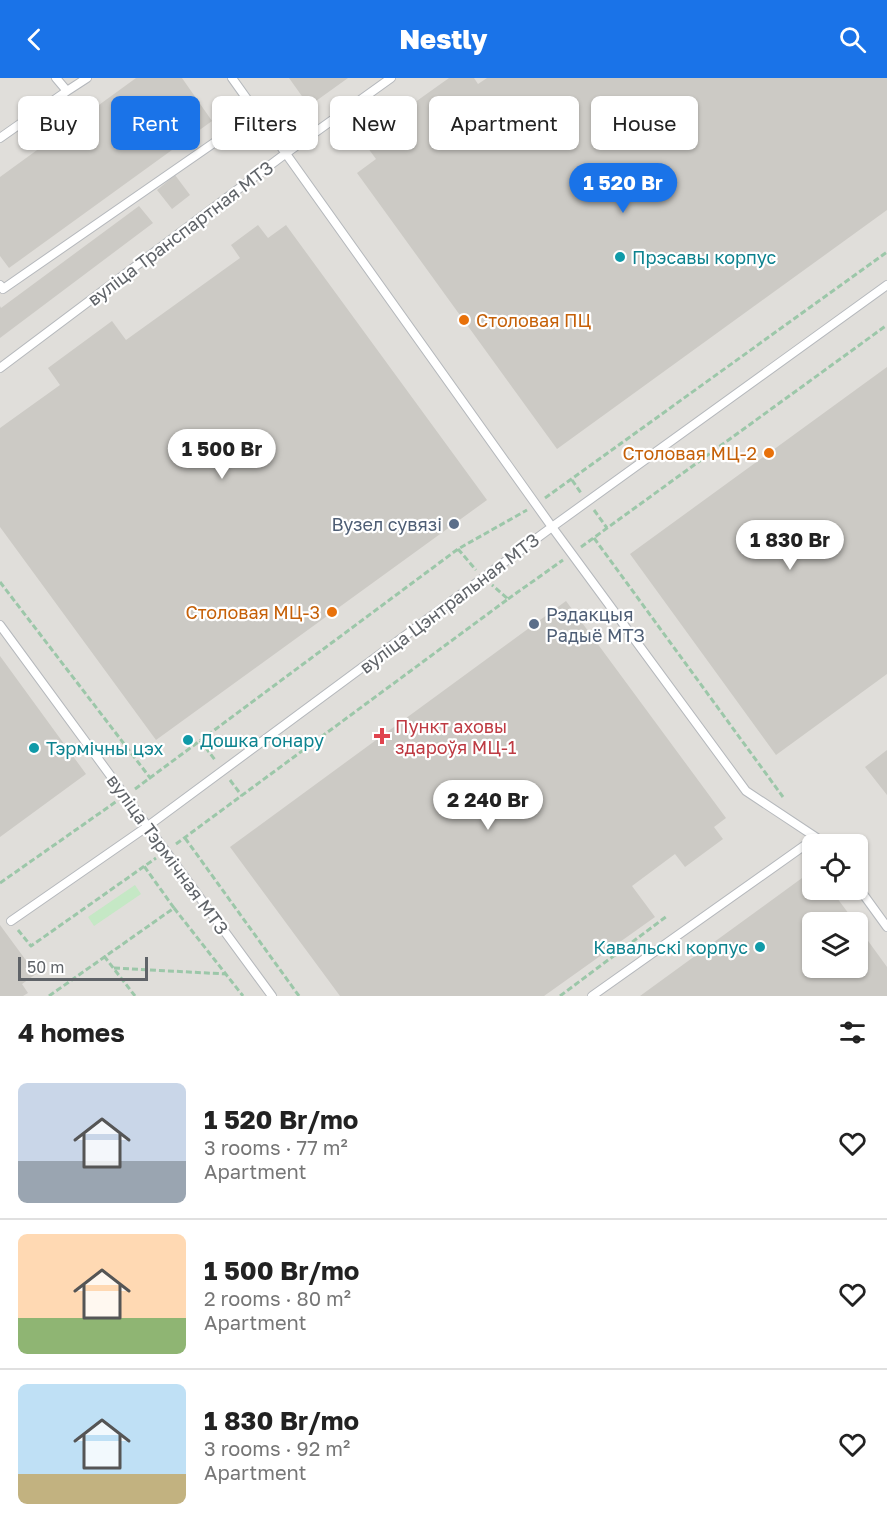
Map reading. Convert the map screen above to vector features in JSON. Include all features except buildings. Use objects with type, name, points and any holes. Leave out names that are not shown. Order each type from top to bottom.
[{"type":"lane","points":[[56,78],[67,91]]},
{"type":"lane","points":[[0,138],[87,78]]},
{"type":"lane","points":[[232,78],[245,96]]},
{"type":"lane","name":"вуліца Транспартная МТЗ","points":[[0,368],[285,154],[391,78]]},
{"type":"lane","points":[[0,285],[3,289],[212,144]]},
{"type":"lane","points":[[282,150],[571,554],[746,791],[809,834]]},
{"type":"lane","name":"вуліца Цэнтральная МТЗ","points":[[11,921],[148,826],[552,527],[887,285]]},
{"type":"lane","name":"вуліца Тэрмічная МТЗ","points":[[0,625],[272,996]]},
{"type":"lane","points":[[592,996],[802,847]]},
{"type":"lane","points":[[867,900],[887,927]]},
{"type":"path","points":[[0,883],[151,778],[458,549],[536,505],[887,252]]},
{"type":"path","points":[[31,946],[185,838],[508,599],[887,325]]},
{"type":"path","points":[[594,538],[783,797]]},
{"type":"path","points":[[458,549],[484,579],[508,599]]},
{"type":"path","points":[[0,582],[151,778]]},
{"type":"path","points":[[185,838],[299,996]]},
{"type":"path","points":[[144,866],[243,996]]},
{"type":"path","points":[[49,996],[174,908]]},
{"type":"path","points":[[560,996],[667,916]]},
{"type":"path","points":[[104,956],[135,996]]},
{"type":"path","points":[[114,968],[226,974]]},
{"type":"shaded area","points":[[0,78],[887,78],[887,996],[0,996]]},
{"type":"green space","points":[[135,885],[141,894],[94,926],[88,917]]},
{"type":"place","name":"Прэсавы корпус","points":[[620,257]]},
{"type":"place","name":"Столовая ПЦ","points":[[464,320]]},
{"type":"place","name":"Столовая МЦ-2","points":[[769,453]]},
{"type":"place","name":"Вузел сувязі","points":[[454,524]]},
{"type":"place","name":"Столовая МЦ-3","points":[[332,612]]},
{"type":"place","name":"Рэдакцыя Радыё МТЗ","points":[[534,624]]},
{"type":"place","name":"Пункт аховы здароўя МЦ-1","points":[[382,736]]},
{"type":"place","name":"Дошка гонару","points":[[188,740]]},
{"type":"place","name":"Тэрмічны цэх","points":[[34,748]]},
{"type":"place","name":"Кавальскі корпус","points":[[760,947]]}]
